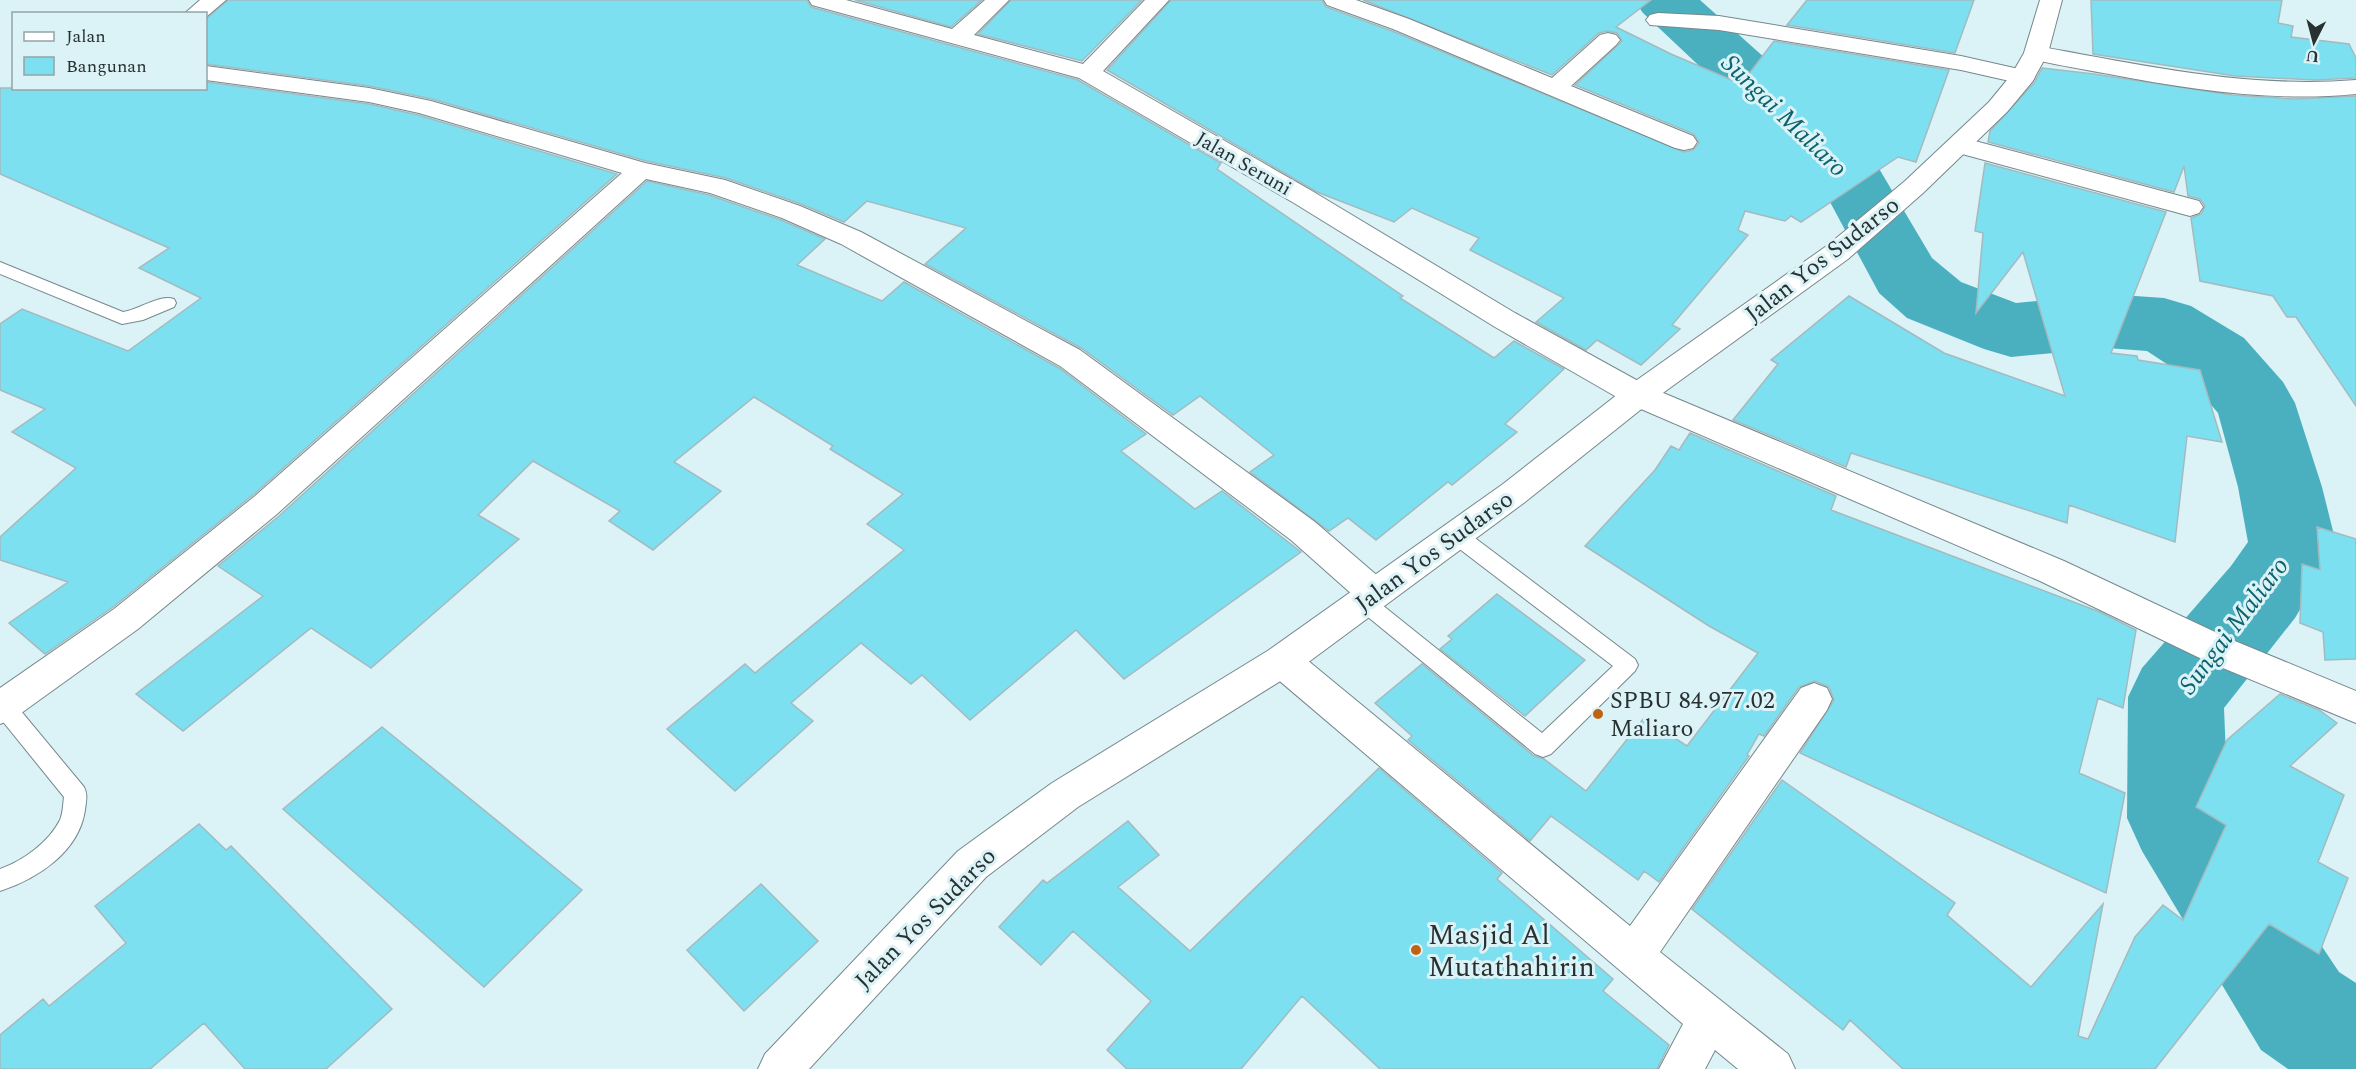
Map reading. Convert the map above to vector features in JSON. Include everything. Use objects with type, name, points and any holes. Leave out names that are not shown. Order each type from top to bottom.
[{"type":"street","points":[[198,12],[215,0]]},
{"type":"street","name":"Jalan Seruni","points":[[820,0],[1088,73],[1303,197],[1505,320],[1638,395],[2031,562],[2218,650],[2356,707]]},
{"type":"street","points":[[956,38],[998,0]]},
{"type":"street","points":[[1088,73],[1158,0]]},
{"type":"street","points":[[1335,0],[1401,24],[1684,142]]},
{"type":"street","name":"Jalan Yos Sudarso","points":[[780,1069],[972,864],[1065,795],[1282,661],[1456,536],[1638,395],[1838,252],[1914,188],[1960,145],[2023,77],[2036,53],[2051,0]]},
{"type":"street","points":[[1658,20],[1719,23],[1962,63],[2023,77]]},
{"type":"street","points":[[1555,88],[1608,40]]},
{"type":"street","points":[[2036,53],[2192,80],[2269,90],[2313,92],[2356,87]]},
{"type":"street","points":[[207,74],[283,82],[413,104],[640,170],[716,186],[791,212],[851,238],[1070,358],[1303,531],[1369,598]]},
{"type":"street","points":[[1960,145],[2190,207]]},
{"type":"street","points":[[1,707],[126,619],[266,505],[640,170]]},
{"type":"street","points":[[1282,661],[1633,956],[1773,1069]]},
{"type":"street","points":[[1633,956],[1814,699]]},
{"type":"street","points":[[1681,1069],[1709,1019]]},
{"type":"lane","points":[[0,268],[122,318],[137,316],[168,303]]},
{"type":"lane","points":[[1369,598],[1543,747],[1628,665],[1456,536]]},
{"type":"lane","points":[[0,880],[17,876],[55,845],[71,821],[76,794],[1,707]]},
{"type":"building","points":[[228,0],[807,0],[811,7],[1078,80],[1221,163],[1217,169],[1403,296],[1400,298],[1494,358],[1514,341],[1564,369],[1505,424],[1517,432],[1452,485],[1448,482],[1376,540],[1348,518],[1329,531],[1250,472],[1274,455],[1200,396],[1173,415],[1081,348],[925,264],[966,228],[867,201],[844,222],[801,204],[726,178],[646,161],[432,99],[369,86],[207,64],[207,18]]},
{"type":"building","points":[[855,0],[982,0],[951,27]]},
{"type":"building","points":[[1011,0],[1142,0],[1082,61],[978,34]]},
{"type":"building","points":[[1171,0],[1322,0],[1326,7],[1392,31],[1684,152],[1693,150],[1699,143],[1694,134],[1575,85],[1622,41],[1617,33],[1607,31],[1599,33],[1552,75],[1363,0],[1651,0],[1616,27],[1741,84],[1774,41],[1949,70],[1916,162],[1898,157],[1801,222],[1791,216],[1785,221],[1745,211],[1738,230],[1748,235],[1672,325],[1680,329],[1641,365],[1597,340],[1586,350],[1536,322],[1564,298],[1470,250],[1479,238],[1412,208],[1394,222],[1317,192],[1107,70]]},
{"type":"building","points":[[1807,0],[1974,0],[1955,53],[1787,25]]},
{"type":"building","points":[[2091,0],[2282,0],[2278,23],[2293,26],[2291,37],[2349,44],[2356,58],[2356,78],[2315,80],[2235,76],[2093,54]]},
{"type":"building","points":[[2042,68],[2232,95],[2294,99],[2356,96],[2356,406],[2296,317],[2287,317],[2273,296],[2200,281],[2191,218],[2201,214],[2205,206],[2200,199],[2188,196],[2184,166],[2174,192],[1988,142],[1990,131],[2034,83]]},
{"type":"building","points":[[207,82],[369,104],[418,115],[617,174],[254,494],[113,607],[45,654],[9,623],[68,582],[0,560],[0,537],[76,468],[12,432],[45,409],[0,390],[0,324],[22,309],[128,351],[201,298],[139,268],[169,248],[0,174],[0,88],[12,88],[12,90],[207,90]]},
{"type":"building","points":[[1985,163],[2166,212],[2111,353],[2137,356],[2138,360],[2200,370],[2222,442],[2187,436],[2175,542],[2069,505],[2067,523],[1851,453],[1846,467],[1733,420],[1778,364],[1771,360],[1849,296],[1944,353],[2065,396],[2023,252],[1976,313],[1983,233],[1975,231]]},
{"type":"building","points":[[647,181],[709,195],[781,220],[825,239],[797,265],[882,301],[904,282],[1059,368],[1146,434],[1121,451],[1195,509],[1222,491],[1301,552],[1124,679],[1076,630],[970,720],[922,675],[911,684],[861,643],[791,703],[813,721],[735,791],[667,729],[745,664],[755,673],[904,550],[867,524],[903,494],[830,449],[833,446],[754,397],[674,462],[721,491],[653,550],[609,521],[620,511],[533,461],[478,515],[519,539],[371,668],[311,628],[183,731],[136,694],[263,596],[218,566],[279,516]]},
{"type":"building","points":[[1690,433],[1836,496],[1831,510],[2100,612],[2136,630],[2123,708],[2098,698],[2079,773],[2125,793],[2106,893],[1800,753],[1834,700],[1829,687],[1815,681],[1799,687],[1764,736],[1759,734],[1747,755],[1749,756],[1659,882],[1644,871],[1638,880],[1551,816],[1530,841],[1408,740],[1412,736],[1375,703],[1422,664],[1534,756],[1544,759],[1586,791],[1644,718],[1687,746],[1758,653],[1709,626],[1585,546],[1655,470],[1671,446],[1679,450]]},
{"type":"building","points":[[2317,527],[2356,539],[2356,659],[2325,660],[2323,632],[2300,623],[2302,564],[2320,570]]},
{"type":"building","points":[[1497,594],[1585,660],[1525,716],[1440,649],[1452,639],[1448,636]]},
{"type":"building","points":[[2280,694],[2319,710],[2337,723],[2290,766],[2344,795],[2318,862],[2348,878],[2319,954],[2269,924],[2155,1069],[1903,1069],[1850,1020],[1843,1030],[1692,909],[1782,780],[1955,903],[1947,915],[2031,987],[2103,904],[2078,1036],[2088,1039],[2135,937],[2163,905],[2183,920],[2226,825],[2196,807],[2227,740]]},
{"type":"building","points":[[382,727],[582,890],[484,987],[283,809]]},
{"type":"building","name":"Masjid Al Mutathahirin","points":[[1379,768],[1502,873],[1497,879],[1613,979],[1603,991],[1669,1045],[1657,1069],[1380,1069],[1302,996],[1241,1069],[1127,1069],[1107,1050],[1151,1001],[1073,931],[1041,965],[999,927],[1043,880],[1047,883],[1128,821],[1159,855],[1118,887],[1190,951]]},
{"type":"building","points":[[199,824],[226,850],[231,846],[392,1009],[326,1069],[245,1069],[204,1023],[150,1069],[0,1069],[0,1035],[43,999],[49,1006],[126,943],[95,906]]},
{"type":"building","points":[[761,884],[818,941],[744,1011],[687,950]]},
{"type":"waterway","name":"Sungai Maliaro","points":[[1664,0],[1844,165],[1905,275],[1934,300],[2011,330],[2107,321],[2164,325],[2216,358],[2255,403],[2280,487],[2293,547],[2263,592],[2176,697],[2178,818],[2300,1011],[2356,1049]]},
{"type":"place","name":"SPBU 84.977.02 Maliaro","points":[[1598,714]]},
{"type":"place","name":"Masjid Al Mutathahirin","points":[[1416,950]]}]
